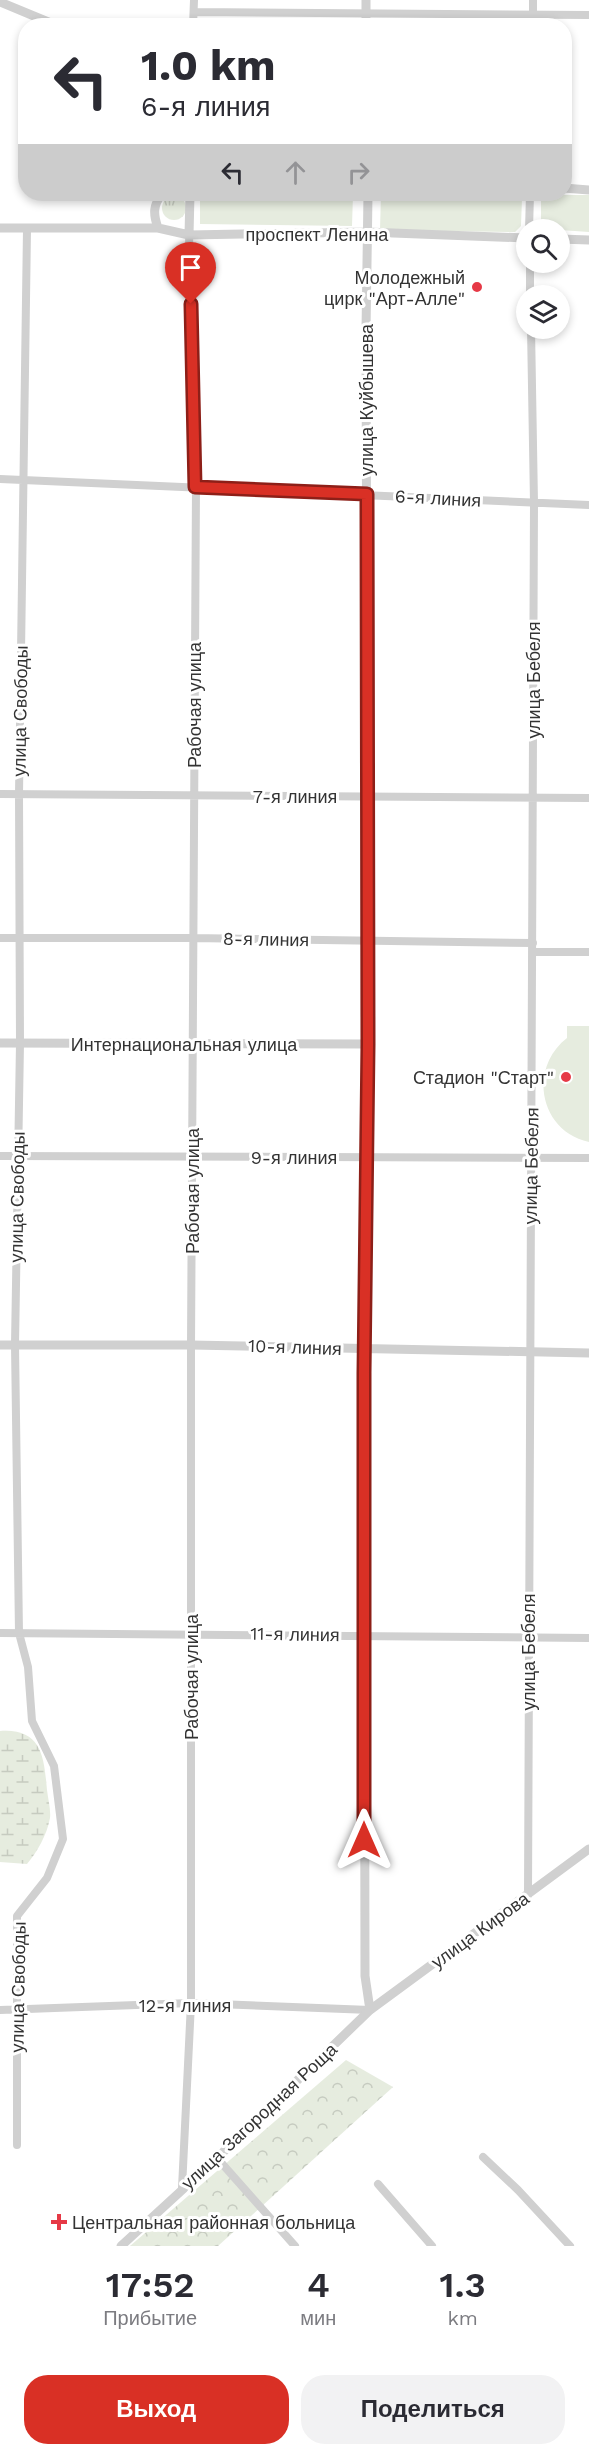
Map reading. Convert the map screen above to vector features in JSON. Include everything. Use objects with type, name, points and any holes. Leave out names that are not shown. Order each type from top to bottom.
[{"type":"street","points":[[193,18],[194,0]]},
{"type":"street","points":[[366,0],[366,18]]},
{"type":"street","points":[[533,0],[533,18]]},
{"type":"street","points":[[0,2],[12,4],[41,18]]},
{"type":"street","points":[[194,12],[589,15]]},
{"type":"street","points":[[572,189],[589,190]]},
{"type":"street","points":[[157,201],[154,216],[158,228]]},
{"type":"street","name":"Рабочая улица","points":[[182,2188],[191,2003],[195,487],[190,201]]},
{"type":"street","name":"улица Куйбышева","points":[[368,201],[368,1044],[364,1349],[364,1976],[370,2010]]},
{"type":"street","points":[[529,219],[530,201]]},
{"type":"street","name":"проспект Ленина","points":[[0,228],[158,228],[189,235],[367,232],[516,238]]},
{"type":"street","name":"улица Свободы","points":[[17,2145],[17,1916],[47,1878],[63,1839],[54,1766],[32,1721],[28,1667],[19,1633],[15,1345],[20,1043],[19,794],[22,480],[27,229]]},
{"type":"street","points":[[570,239],[589,240]]},
{"type":"street","name":"улица Бебеля","points":[[528,1896],[534,503],[531,339]]},
{"type":"street","name":"6-я линия","points":[[0,479],[589,505]]},
{"type":"street","name":"7-я линия","points":[[0,794],[589,798]]},
{"type":"street","name":"8-я линия","points":[[0,938],[193,938],[532,943]]},
{"type":"street","points":[[533,952],[589,952]]},
{"type":"street","name":"Интернациональная улица","points":[[0,1043],[368,1044]]},
{"type":"street","name":"9-я линия","points":[[0,1156],[589,1158]]},
{"type":"street","name":"10-я линия","points":[[0,1345],[191,1345],[589,1353]]},
{"type":"street","name":"11-я линия","points":[[0,1633],[589,1638]]},
{"type":"street","name":"улица Кирова","points":[[370,2010],[589,1849]]},
{"type":"street","name":"12-я линия","points":[[0,2010],[191,2003],[370,2010]]},
{"type":"street","name":"улица Загородная Роща","points":[[121,2246],[182,2188],[218,2158],[370,2010]]},
{"type":"street","points":[[483,2157],[518,2190],[570,2246]]},
{"type":"street","points":[[218,2158],[296,2246]]},
{"type":"street","points":[[378,2184],[432,2246]]},
{"type":"green space","points":[[572,195],[589,195],[589,232],[570,231],[570,219],[541,219],[541,201],[572,201]]},
{"type":"green space","points":[[165,201],[185,203],[185,213],[179,219],[169,219],[163,213],[162,208]]},
{"type":"green space","points":[[200,201],[353,201],[352,226],[200,224]]},
{"type":"green space","points":[[381,201],[522,201],[521,219],[516,219],[515,232],[380,230]]},
{"type":"green space","name":"Стадион \"Старт\"","points":[[567,1026],[589,1026],[589,1142],[572,1136],[559,1125],[550,1112],[545,1097],[544,1081],[547,1065],[555,1051],[567,1038]]},
{"type":"green space","points":[[0,1731],[25,1734],[33,1740],[42,1756],[50,1818],[41,1843],[27,1864],[0,1862]]},
{"type":"green space","points":[[346,2060],[393,2087],[218,2246],[130,2246]]},
{"type":"place","name":"Молодежный цирк \"Арт-Алле\"","points":[[477,287]]},
{"type":"place","name":"Стадион \"Старт\"","points":[[566,1077]]},
{"type":"place","name":"Центральная районная больница","points":[[59,2222]]},
{"type":"route","points":[[191,304],[195,487],[367,494],[368,1044],[364,1373],[364,1840]]}]
